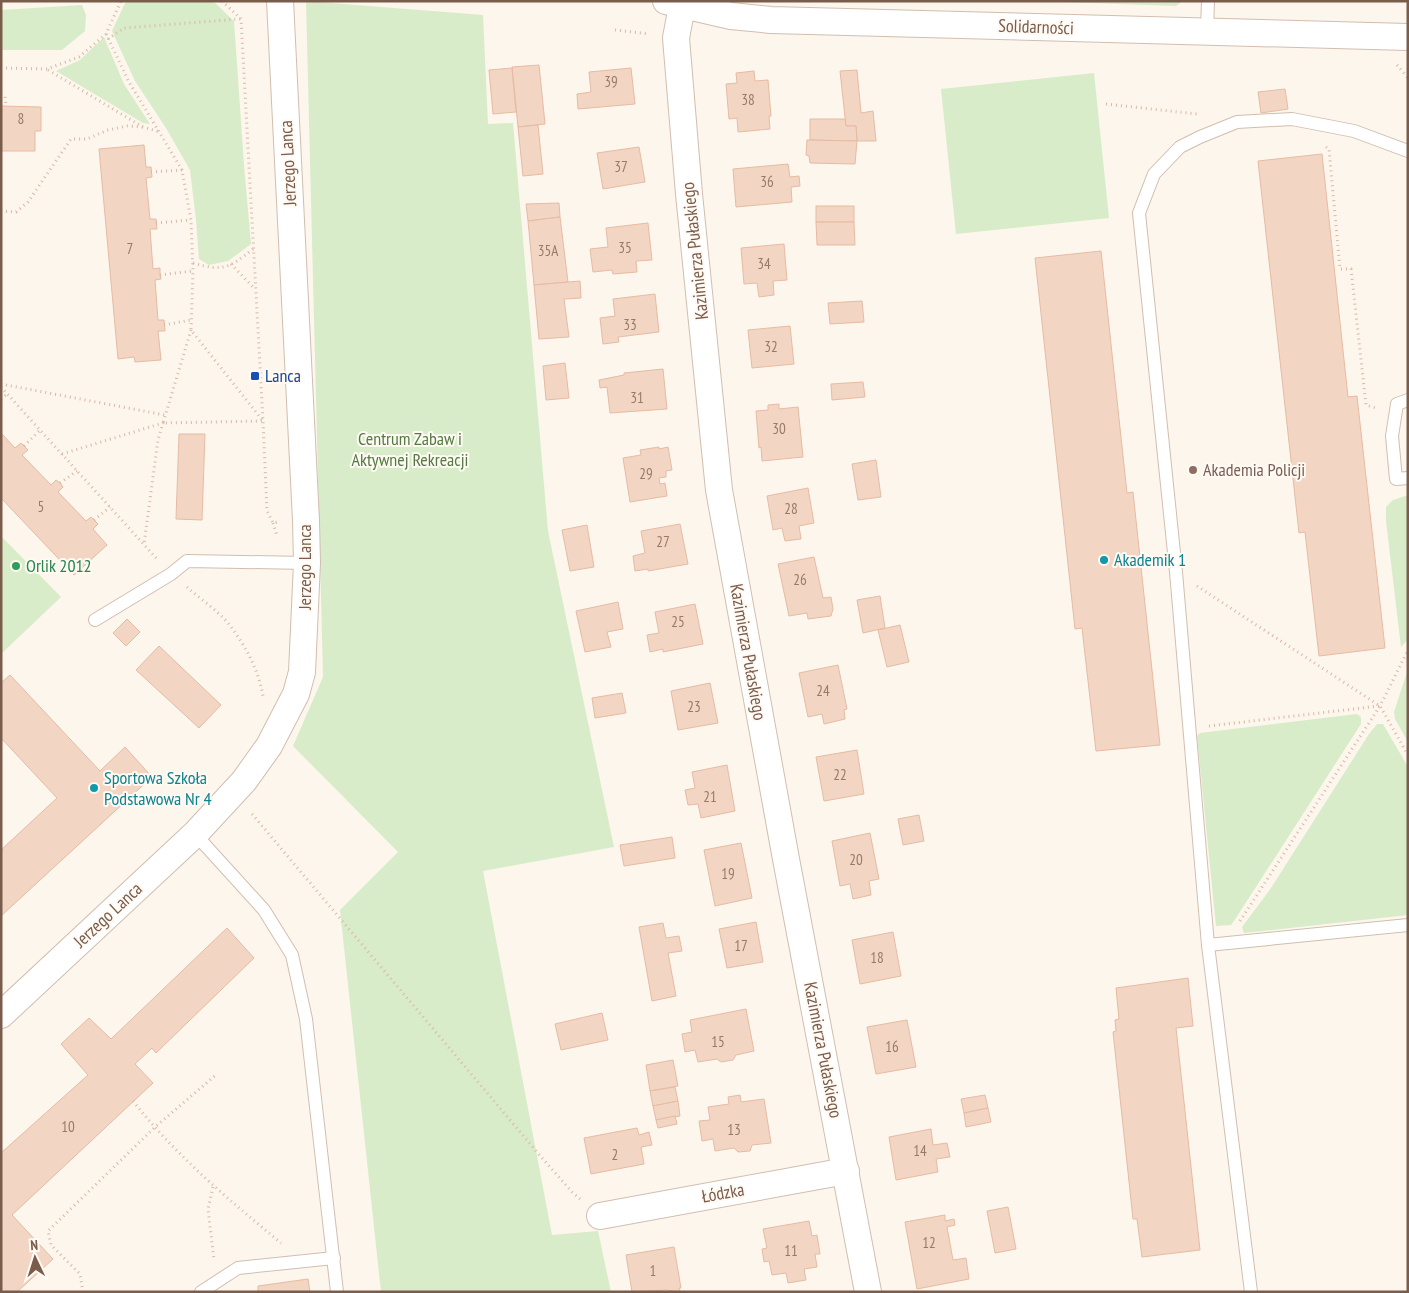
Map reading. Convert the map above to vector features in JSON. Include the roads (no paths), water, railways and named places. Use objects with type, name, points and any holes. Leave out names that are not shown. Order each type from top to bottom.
[{"type":"street","name":"Jerzego Lanca","points":[[1,1015],[195,834],[244,781],[269,746],[296,694],[302,672],[307,563],[280,1]]},
{"type":"street","name":"Solidarności","points":[[674,4],[731,16],[771,20],[1408,37]]},
{"type":"street","name":"Kazimierza Pułaskiego","points":[[674,4],[689,194],[719,490],[786,859],[868,1292]]},
{"type":"street","name":"Łódzka","points":[[600,1216],[846,1171]]},
{"type":"lane","points":[[1207,31],[1208,1]]},
{"type":"lane","points":[[1251,1292],[1208,945],[1176,572],[1139,213],[1154,174],[1180,148],[1200,137],[1237,122],[1292,119],[1311,122],[1354,131],[1408,151]]},
{"type":"lane","points":[[1408,400],[1396,404],[1392,436],[1396,479],[1408,478]]},
{"type":"lane","points":[[95,620],[170,574],[187,560],[307,563]]},
{"type":"lane","points":[[195,834],[264,910],[292,955],[306,1019],[337,1292]]},
{"type":"lane","points":[[1208,945],[1408,925]]},
{"type":"lane","points":[[201,1292],[238,1268],[334,1258]]},
{"type":"place","name":"Lanca","points":[[255,376]]},
{"type":"place","name":"Akademia Policji","points":[[1193,470]]},
{"type":"place","name":"Akademik 1","points":[[1104,560]]},
{"type":"place","name":"Orlik 2012","points":[[16,566]]},
{"type":"place","name":"Sportowa Szkoła Podstawowa Nr 4","points":[[94,788]]},
{"type":"park label","name":"Centrum Zabaw i Aktywnej Rekreacji","points":[[410,449]]}]
